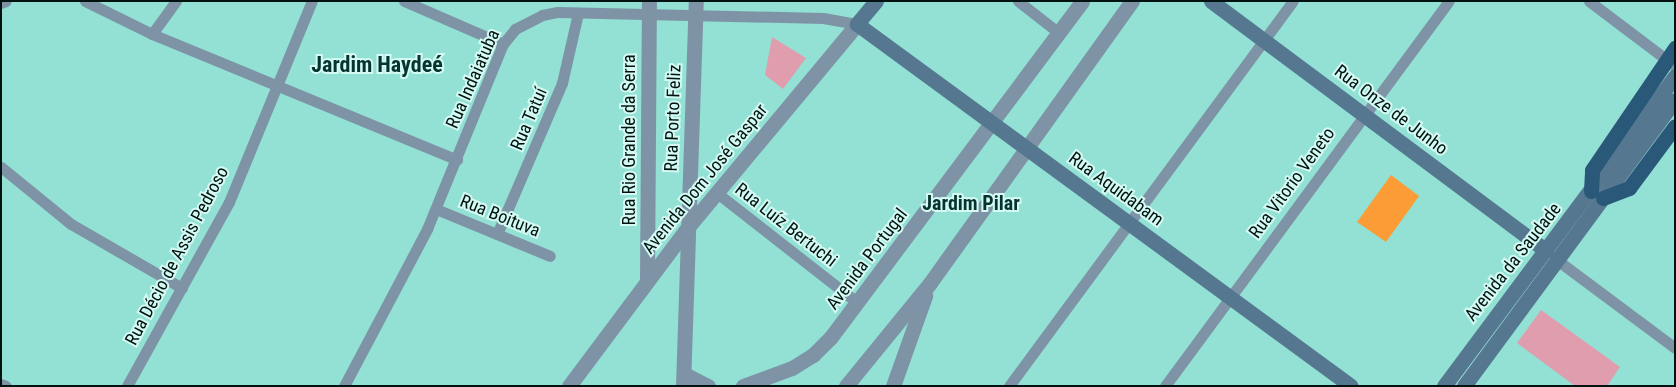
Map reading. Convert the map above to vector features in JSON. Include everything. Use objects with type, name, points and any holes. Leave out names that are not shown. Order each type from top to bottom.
[{"type":"highway","points":[[1672,58],[1592,170],[1597,195],[1629,188],[1675,126]]},
{"type":"main road","name":"Avenida Dom José Gaspar","points":[[857,24],[876,1]]},
{"type":"main road","name":"Rua Onze de Junho","points":[[1211,1],[1365,113],[1551,255]]},
{"type":"main road","name":"Rua Aquidabam","points":[[857,24],[994,122],[1351,386]]},
{"type":"main road","points":[[1620,165],[1675,76]]},
{"type":"main road","points":[[1620,165],[1675,100]]},
{"type":"main road","name":"Avenida da Saudade","points":[[1444,386],[1551,255],[1620,165]]},
{"type":"main road","name":"Avenida da Saudade","points":[[1464,386],[1551,255]]},
{"type":"street","points":[[1,3],[6,1]]},
{"type":"street","points":[[85,1],[152,34],[457,160]]},
{"type":"street","points":[[152,34],[176,1]]},
{"type":"street","name":"Rua Décio de Assis Pedroso","points":[[127,386],[229,202],[312,1]]},
{"type":"street","points":[[404,1],[503,44]]},
{"type":"street","points":[[1018,1],[1059,33]]},
{"type":"street","name":"Avenida Portugal","points":[[743,386],[792,368],[813,355],[858,303],[1082,1]]},
{"type":"street","points":[[846,386],[930,283],[1132,1]]},
{"type":"street","points":[[1009,386],[1293,1]]},
{"type":"street","name":"Rua Vitorio Veneto","points":[[1165,386],[1449,1]]},
{"type":"street","points":[[1589,1],[1672,58]]},
{"type":"street","name":"Rua Indaiatuba","points":[[344,386],[436,209],[503,44],[515,29],[527,21],[558,12],[578,13],[649,8],[696,8],[837,19],[857,24]]},
{"type":"street","name":"Rua Rio Grande da Serra","points":[[647,279],[649,8]]},
{"type":"street","name":"Rua Porto Feliz","points":[[683,380],[696,8]]},
{"type":"street","name":"Rua Tatuí","points":[[497,234],[562,83],[578,13]]},
{"type":"street","name":"Avenida Dom José Gaspar","points":[[569,386],[647,279],[857,24]]},
{"type":"street","points":[[1,167],[71,224],[182,288]]},
{"type":"street","name":"Rua Luíz Bertuchi","points":[[716,193],[858,303]]},
{"type":"street","name":"Rua Boituva","points":[[436,209],[550,256]]},
{"type":"street","name":"Rua Onze de Junho","points":[[1551,255],[1675,348]]},
{"type":"street","points":[[894,386],[930,283]]},
{"type":"street","points":[[890,334],[904,355]]},
{"type":"street","points":[[683,380],[708,386]]},
{"type":"street","points":[[1,384],[6,386]]},
{"type":"shaded area","points":[[1391,175],[1419,196],[1386,242],[1357,222]]},
{"type":"building","points":[[772,37],[806,58],[783,89],[765,75]]},
{"type":"building","points":[[1541,310],[1620,367],[1607,386],[1575,386],[1517,343]]},
{"type":"district","name":"Jardim Haydeé","points":[[377,65]]},
{"type":"district","name":"Jardim Pilar","points":[[971,203]]}]
